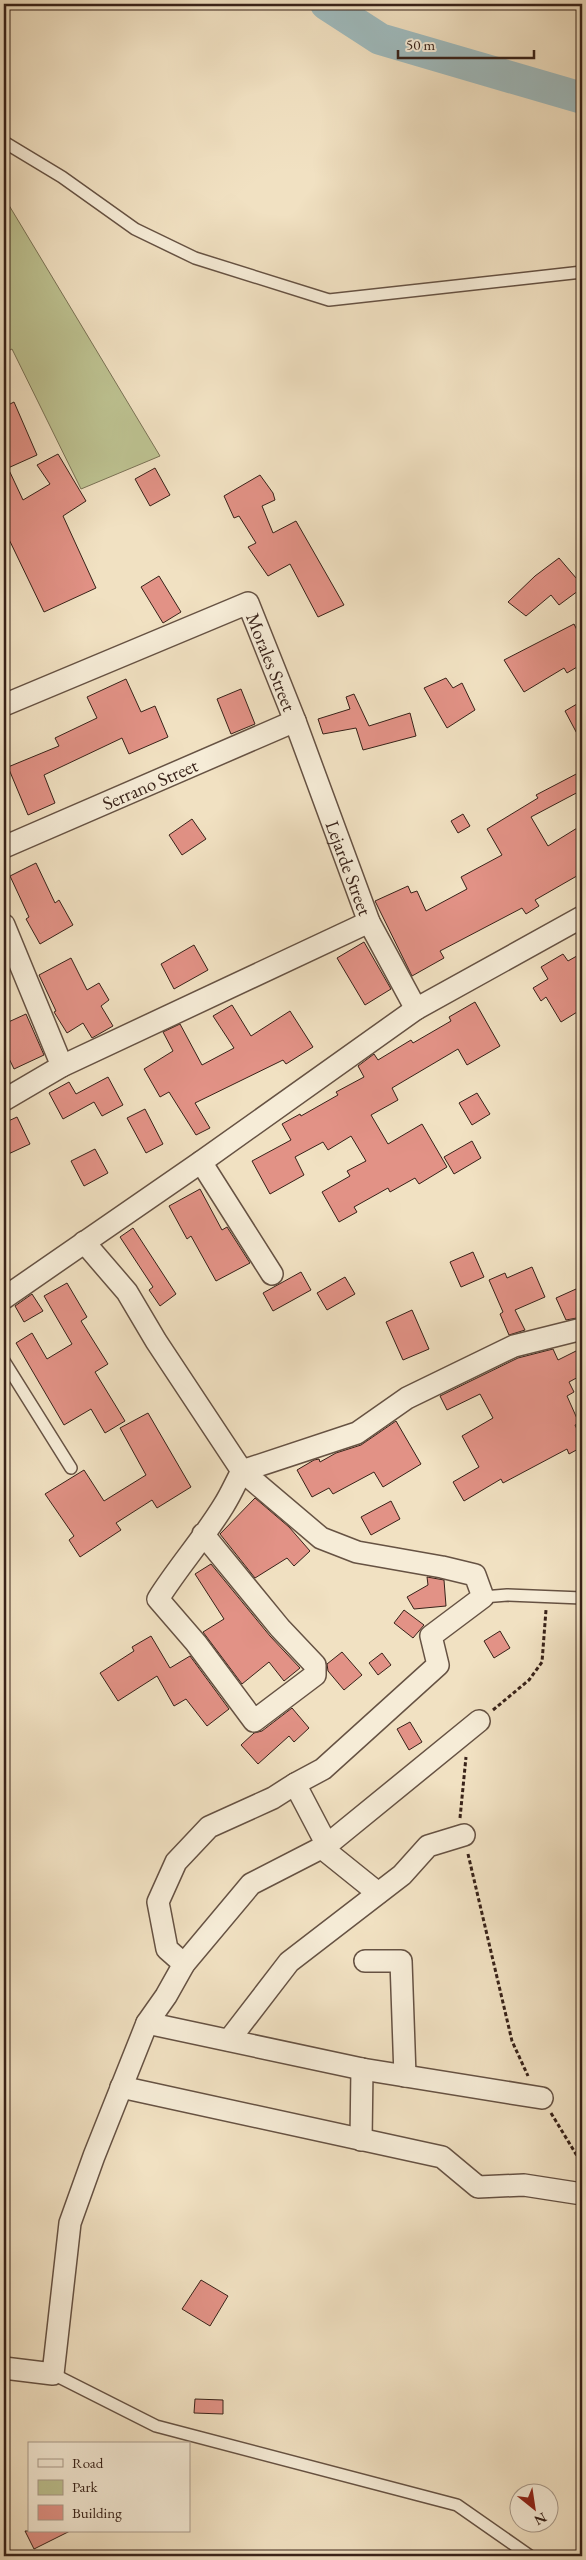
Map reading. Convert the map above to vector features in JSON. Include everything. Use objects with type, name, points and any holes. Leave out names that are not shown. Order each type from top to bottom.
[{"type":"street","name":"Morales Street","points":[[4,705],[248,603],[295,721]]},
{"type":"street","name":"Serrano Street","points":[[4,847],[295,721]]},
{"type":"street","name":"Lejarde Street","points":[[295,721],[369,922],[416,1009]]},
{"type":"street","points":[[4,1298],[201,1162],[416,1009],[582,917]]},
{"type":"street","points":[[4,1100],[62,1066],[369,922]]},
{"type":"street","points":[[4,924],[62,1066]]},
{"type":"street","points":[[201,1162],[272,1274]]},
{"type":"street","points":[[84,1242],[127,1292],[156,1341],[242,1471],[321,1538],[357,1552],[442,1567],[475,1575],[483,1597],[431,1636],[438,1665],[322,1769],[273,1798],[210,1827],[176,1862],[158,1902],[167,1949],[184,1964]]},
{"type":"street","points":[[203,1534],[280,1628],[315,1665],[315,1675],[254,1722],[196,1643],[158,1599],[203,1534],[224,1505],[242,1471],[358,1432],[407,1398],[514,1346],[582,1329]]},
{"type":"street","points":[[4,2368],[54,2374],[70,2223],[147,2023],[166,1996],[184,1964],[251,1884],[324,1846],[479,1722]]},
{"type":"street","points":[[296,1784],[324,1846],[378,1893]]},
{"type":"street","points":[[229,2040],[288,1962],[402,1875],[428,1846],[464,1835]]},
{"type":"street","points":[[365,1961],[401,1961],[405,2076]]},
{"type":"street","points":[[147,2023],[362,2069],[542,2098]]},
{"type":"street","points":[[361,2140],[362,2069]]},
{"type":"street","points":[[121,2088],[442,2157],[478,2188],[524,2184],[582,2194]]},
{"type":"lane","points":[[4,142],[62,177],[135,229],[195,258],[329,300],[582,272]]},
{"type":"lane","points":[[4,1361],[71,1468]]},
{"type":"lane","points":[[483,1597],[507,1595],[582,1598]]},
{"type":"lane","points":[[54,2374],[156,2426],[457,2505],[530,2556]]},
{"type":"path","points":[[479,1722],[529,1680],[542,1662],[547,1597]]},
{"type":"path","points":[[467,1752],[460,1822],[512,2041],[530,2081],[582,2164]]},
{"type":"green space","points":[[4,197],[160,456],[81,489],[12,349],[4,353]]},
{"type":"building","points":[[14,402],[37,455],[8,468],[23,500],[50,484],[37,465],[58,454],[86,501],[63,516],[96,588],[44,612],[4,529],[4,407]]},
{"type":"building","points":[[155,468],[170,495],[150,506],[135,479]]},
{"type":"building","points":[[260,475],[273,493],[275,500],[262,506],[273,533],[296,521],[344,605],[318,617],[290,564],[268,576],[248,547],[256,543],[239,516],[234,518],[224,496]]},
{"type":"building","points":[[559,558],[582,585],[582,588],[559,605],[551,595],[526,616],[508,602],[535,576]]},
{"type":"building","points":[[159,576],[181,612],[163,623],[141,587]]},
{"type":"building","points":[[574,624],[582,640],[582,664],[567,673],[564,668],[524,692],[504,660]]},
{"type":"building","points":[[446,678],[453,688],[462,683],[475,710],[447,728],[424,688]]},
{"type":"building","points":[[126,679],[141,712],[155,706],[168,737],[129,754],[122,738],[44,775],[55,803],[28,815],[8,767],[59,746],[55,738],[97,718],[87,697]]},
{"type":"building","points":[[241,689],[255,724],[231,734],[217,699]]},
{"type":"building","points":[[354,694],[369,726],[410,713],[416,736],[363,750],[356,728],[323,734],[318,719],[350,709],[346,697]]},
{"type":"building","points":[[582,701],[582,743],[565,711]]},
{"type":"building","points":[[582,771],[582,790],[531,817],[548,846],[582,825],[582,873],[535,900],[539,906],[526,914],[522,908],[440,951],[444,958],[412,976],[375,901],[408,886],[411,893],[417,891],[426,911],[467,889],[461,877],[502,855],[487,829],[538,798],[536,795]]},
{"type":"building","points":[[463,814],[470,826],[458,833],[451,821]]},
{"type":"building","points":[[192,819],[206,839],[182,855],[169,835]]},
{"type":"building","points":[[36,863],[55,903],[59,900],[73,925],[40,944],[26,919],[29,917],[10,876]]},
{"type":"building","points":[[364,942],[391,989],[365,1005],[337,958]]},
{"type":"building","points":[[194,945],[208,970],[174,989],[161,964]]},
{"type":"building","points":[[582,953],[582,1009],[561,1022],[546,997],[541,1001],[533,988],[548,979],[541,967],[563,954],[568,961]]},
{"type":"building","points":[[71,958],[87,990],[99,983],[109,1000],[101,1006],[113,1026],[92,1038],[83,1023],[67,1033],[54,1012],[56,1011],[39,975]]},
{"type":"building","points":[[475,1002],[500,1046],[467,1065],[458,1049],[392,1088],[398,1100],[371,1115],[388,1144],[422,1124],[447,1167],[419,1184],[415,1178],[390,1192],[388,1188],[354,1207],[357,1212],[339,1222],[322,1192],[350,1176],[347,1171],[366,1161],[351,1136],[328,1150],[323,1142],[295,1157],[304,1175],[270,1194],[252,1161],[291,1140],[282,1124],[300,1114],[301,1116],[338,1095],[336,1092],[364,1077],[358,1066],[374,1054],[378,1060],[411,1040],[413,1043],[451,1021],[449,1017]]},
{"type":"building","points":[[232,1005],[251,1036],[290,1011],[313,1047],[286,1064],[283,1060],[195,1103],[210,1128],[196,1135],[169,1092],[160,1097],[144,1069],[173,1051],[163,1032],[180,1024],[202,1065],[234,1048],[213,1016]]},
{"type":"building","points":[[26,1014],[44,1055],[14,1069],[4,1048],[4,1024]]},
{"type":"building","points":[[108,1077],[123,1105],[102,1116],[94,1102],[63,1119],[49,1093],[69,1082],[76,1094]]},
{"type":"building","points":[[477,1093],[490,1114],[472,1125],[459,1103]]},
{"type":"building","points":[[145,1109],[163,1144],[146,1153],[127,1118]]},
{"type":"building","points":[[17,1117],[30,1144],[4,1156],[4,1123]]},
{"type":"building","points":[[472,1141],[481,1158],[454,1174],[444,1157]]},
{"type":"building","points":[[95,1149],[108,1173],[84,1186],[71,1161]]},
{"type":"building","points":[[200,1189],[222,1230],[227,1227],[250,1263],[216,1281],[191,1236],[187,1239],[169,1206]]},
{"type":"building","points":[[133,1228],[176,1294],[160,1306],[149,1290],[153,1287],[120,1237]]},
{"type":"building","points":[[473,1252],[484,1277],[461,1287],[450,1262]]},
{"type":"building","points":[[532,1267],[545,1297],[515,1310],[525,1330],[509,1335],[500,1314],[503,1312],[489,1280],[505,1273],[507,1278]]},
{"type":"building","points":[[301,1272],[311,1290],[273,1311],[263,1293]]},
{"type":"building","points":[[345,1277],[355,1294],[327,1310],[317,1293]]},
{"type":"building","points":[[67,1283],[87,1317],[81,1321],[108,1364],[95,1372],[125,1421],[105,1433],[91,1409],[64,1425],[16,1343],[32,1333],[47,1359],[72,1344],[44,1296]]},
{"type":"building","points":[[576,1289],[582,1302],[582,1317],[566,1320],[556,1298]]},
{"type":"building","points":[[32,1294],[43,1311],[24,1322],[15,1306]]},
{"type":"building","points":[[412,1310],[429,1349],[403,1360],[386,1322]]},
{"type":"building","points":[[553,1349],[558,1360],[578,1350],[582,1359],[582,1375],[569,1382],[574,1392],[567,1396],[579,1423],[575,1425],[582,1440],[582,1447],[569,1454],[567,1449],[503,1483],[501,1479],[464,1501],[453,1482],[479,1467],[462,1436],[493,1418],[480,1394],[447,1410],[440,1396],[518,1358]]},
{"type":"building","points":[[148,1413],[191,1487],[157,1508],[152,1500],[116,1523],[121,1530],[80,1557],[69,1540],[74,1536],[45,1494],[84,1470],[104,1501],[146,1475],[120,1428]]},
{"type":"building","points":[[396,1421],[421,1464],[383,1487],[374,1472],[333,1494],[329,1488],[312,1497],[297,1470],[314,1460],[319,1459],[320,1462],[336,1453],[361,1445]]},
{"type":"building","points":[[255,1498],[289,1527],[310,1551],[294,1566],[287,1558],[255,1578],[220,1534]]},
{"type":"building","points":[[391,1501],[400,1519],[371,1535],[361,1517]]},
{"type":"building","points":[[211,1564],[270,1636],[300,1668],[284,1681],[269,1662],[242,1684],[203,1632],[224,1619],[195,1574]]},
{"type":"building","points":[[427,1577],[444,1580],[446,1606],[414,1609],[407,1597],[428,1585]]},
{"type":"building","points":[[404,1610],[424,1625],[413,1638],[394,1623]]},
{"type":"building","points":[[500,1631],[510,1648],[494,1658],[484,1641]]},
{"type":"building","points":[[151,1636],[170,1668],[190,1656],[229,1709],[207,1726],[186,1699],[174,1706],[157,1676],[118,1701],[100,1673],[134,1651],[132,1647]]},
{"type":"building","points":[[342,1652],[362,1675],[344,1690],[328,1671],[327,1664]]},
{"type":"building","points":[[382,1653],[391,1665],[378,1675],[369,1663]]},
{"type":"building","points":[[292,1708],[309,1728],[294,1742],[289,1736],[258,1764],[241,1745],[254,1733],[262,1731]]},
{"type":"building","points":[[410,1722],[422,1742],[409,1750],[397,1729]]},
{"type":"building","points":[[201,2280],[228,2296],[210,2326],[182,2309]]},
{"type":"building","points":[[195,2399],[223,2400],[223,2414],[194,2413]]},
{"type":"building","points":[[25,2531],[68,2532],[34,2549]]},
{"type":"waterway","points":[[326,4],[380,39],[582,98]]}]
